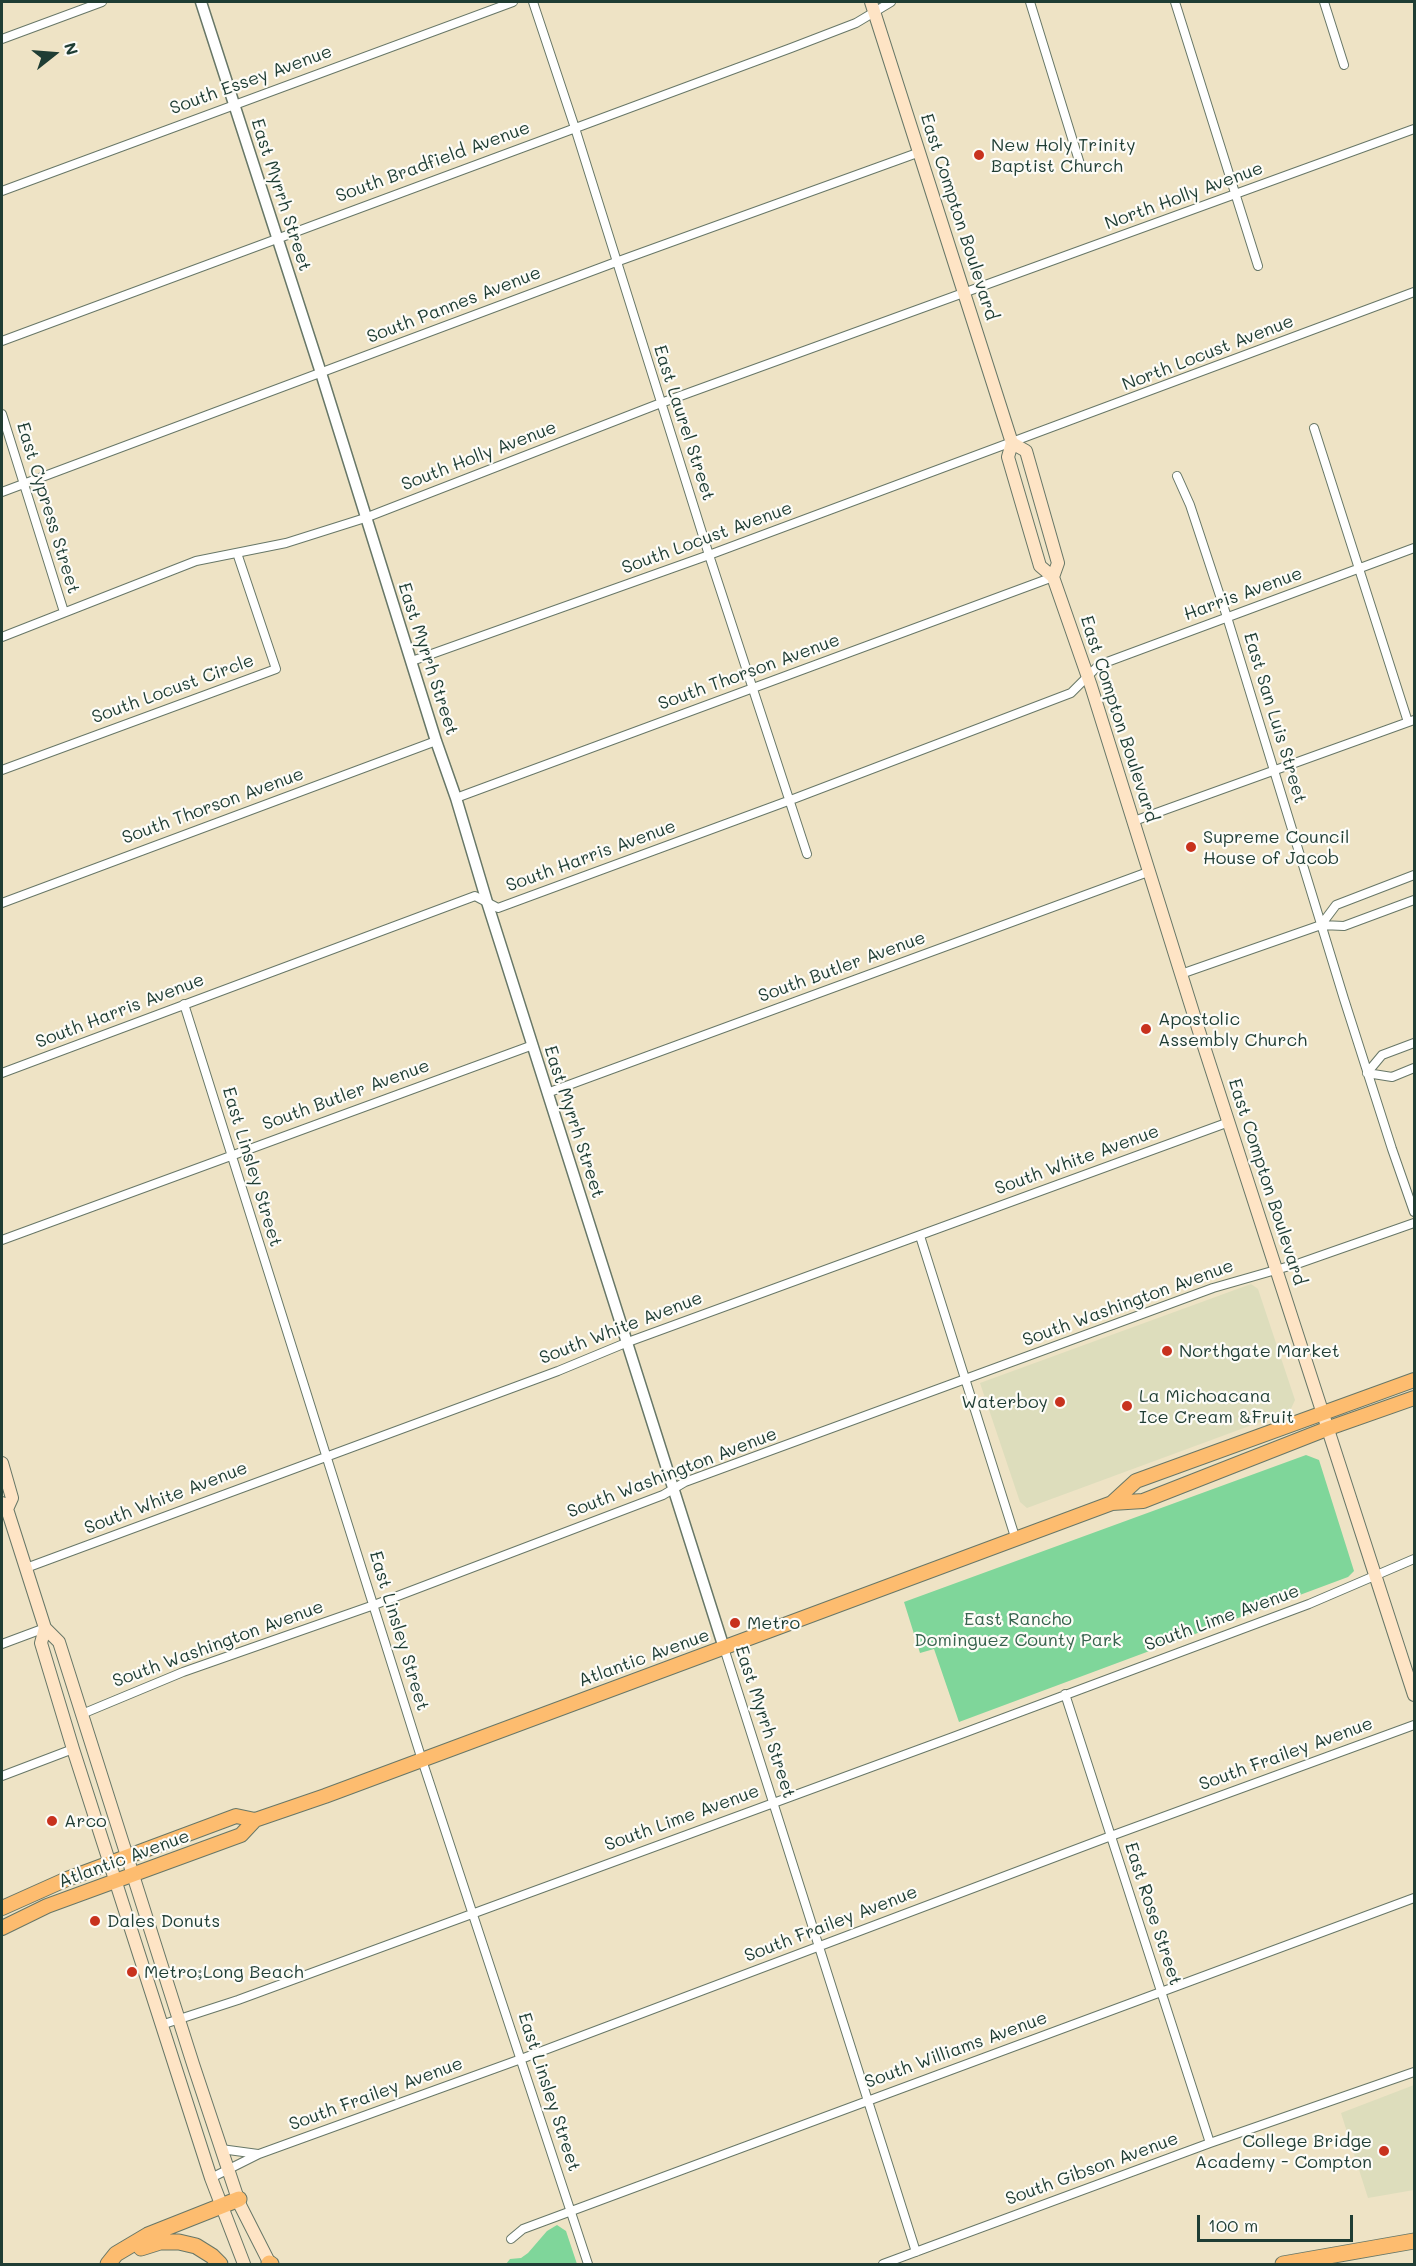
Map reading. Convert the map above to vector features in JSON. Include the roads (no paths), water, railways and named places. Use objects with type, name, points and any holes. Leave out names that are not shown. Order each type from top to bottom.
[{"type":"highway","points":[[108,2265],[116,2254],[148,2235],[238,2199]]},
{"type":"highway","points":[[1283,2265],[1414,2241]]},
{"type":"highway","points":[[120,2265],[125,2258],[142,2248],[160,2242],[179,2242],[196,2246],[212,2256],[220,2265]]},
{"type":"main road","name":"East Compton Boulevard","points":[[873,7],[1012,443],[1008,457],[1040,566],[1053,577],[1087,677],[1414,1695]]},
{"type":"main road","name":"East Compton Boulevard","points":[[1012,443],[1026,451],[1058,563],[1053,577]]},
{"type":"main road","name":"Atlantic Avenue","points":[[1112,1503],[1136,1481],[1414,1380]]},
{"type":"main road","name":"Atlantic Avenue","points":[[2,1928],[47,1906],[242,1835],[255,1820],[1112,1503],[1143,1501],[1329,1428],[1414,1398]]},
{"type":"main road","points":[[2,1463],[12,1498],[3,1508],[26,1568],[45,1628],[59,1642],[178,2019],[238,2199],[270,2264]]},
{"type":"main road","points":[[45,1628],[41,1643],[73,1749],[211,2178],[244,2265]]},
{"type":"main road","name":"Atlantic Avenue","points":[[2,1908],[48,1887],[236,1816],[255,1820]]},
{"type":"street","points":[[2,39],[102,2]]},
{"type":"street","name":"East Myrrh Street","points":[[201,2],[278,237],[547,1093],[916,2252]]},
{"type":"street","name":"South Essey Avenue","points":[[2,191],[513,2]]},
{"type":"street","name":"East Laurel Street","points":[[534,2],[709,555],[807,854]]},
{"type":"street","name":"South Bradfield Avenue","points":[[2,341],[856,23],[873,7],[891,2]]},
{"type":"street","points":[[1030,2],[1080,164]]},
{"type":"street","points":[[1175,2],[1257,266]]},
{"type":"street","points":[[1324,2],[1344,65]]},
{"type":"street","name":"North Holly Avenue","points":[[964,293],[1414,129]]},
{"type":"street","name":"South Pannes Avenue","points":[[2,492],[616,262],[920,152]]},
{"type":"street","name":"North Locust Avenue","points":[[1012,443],[1414,292]]},
{"type":"street","name":"South Holly Avenue","points":[[2,637],[196,561],[286,543],[365,518],[661,403],[964,293]]},
{"type":"street","name":"East Cypress Street","points":[[2,414],[64,612]]},
{"type":"street","points":[[1134,821],[1411,721],[1358,569],[1314,428]]},
{"type":"street","name":"South Locust Avenue","points":[[412,660],[709,555],[1012,443]]},
{"type":"street","name":"East San Luis Street","points":[[1177,476],[1190,505],[1227,617],[1321,926],[1414,1212]]},
{"type":"street","name":"Harris Avenue","points":[[1087,677],[1099,665],[1414,548]]},
{"type":"street","name":"South Locust Circle","points":[[2,770],[276,669],[237,553]]},
{"type":"street","name":"South Thorson Avenue","points":[[456,798],[1053,577]]},
{"type":"street","name":"South Harris Avenue","points":[[2,1073],[475,896],[498,908],[1071,693],[1087,677]]},
{"type":"street","name":"South Thorson Avenue","points":[[2,903],[436,741]]},
{"type":"street","name":"South Butler Avenue","points":[[547,1093],[1148,872]]},
{"type":"street","points":[[1321,926],[1336,904],[1414,875]]},
{"type":"street","points":[[1181,974],[1321,926],[1344,926],[1414,900]]},
{"type":"street","name":"East Linsley Street","points":[[184,1004],[422,1760],[588,2265]]},
{"type":"street","points":[[1367,1072],[1383,1055],[1414,1043]]},
{"type":"street","name":"South Butler Avenue","points":[[2,1240],[532,1045]]},
{"type":"street","points":[[1367,1072],[1392,1077],[1414,1068]]},
{"type":"street","name":"South White Avenue","points":[[26,1568],[558,1371],[628,1342],[1229,1122]]},
{"type":"street","name":"South Washington Avenue","points":[[82,1714],[183,1672],[374,1605],[652,1499],[685,1482],[1213,1288],[1414,1223]]},
{"type":"street","points":[[920,1236],[1016,1540]]},
{"type":"street","name":"South Lime Avenue","points":[[161,2025],[238,2000],[1065,1695],[1309,1604],[1414,1559]]},
{"type":"street","points":[[2,1644],[45,1628]]},
{"type":"street","name":"East Rose Street","points":[[1065,1695],[1210,2143]]},
{"type":"street","name":"South Frailey Avenue","points":[[211,2178],[259,2154],[521,2059],[1111,1836],[1414,1725]]},
{"type":"street","points":[[2,1776],[73,1749]]},
{"type":"street","name":"South Williams Avenue","points":[[511,2239],[523,2229],[1414,1898]]},
{"type":"street","name":"South Gibson Avenue","points":[[884,2265],[1210,2143],[1414,2072]]},
{"type":"street","name":"South Frailey Avenue","points":[[221,2149],[259,2154]]},
{"type":"place","name":"New Holy Trinity Baptist Church","points":[[979,155]]},
{"type":"place","name":"Supreme Council House of Jacob","points":[[1191,847]]},
{"type":"place","name":"Apostolic Assembly Church","points":[[1146,1029]]},
{"type":"place","name":"Northgate Market","points":[[1167,1351]]},
{"type":"place","name":"Waterboy","points":[[1060,1402]]},
{"type":"place","name":"La Michoacana Ice Cream &Fruit","points":[[1127,1406]]},
{"type":"place","name":"Metro","points":[[735,1623]]},
{"type":"place","name":"Arco","points":[[52,1821]]},
{"type":"place","name":"Dales Donuts","points":[[95,1921]]},
{"type":"place","name":"Metro;Long Beach","points":[[132,1972]]},
{"type":"place","name":"College Bridge Academy - Compton","points":[[1384,2151]]},
{"type":"park label","name":"East Rancho Dominguez County Park","points":[[1018,1629]]}]
